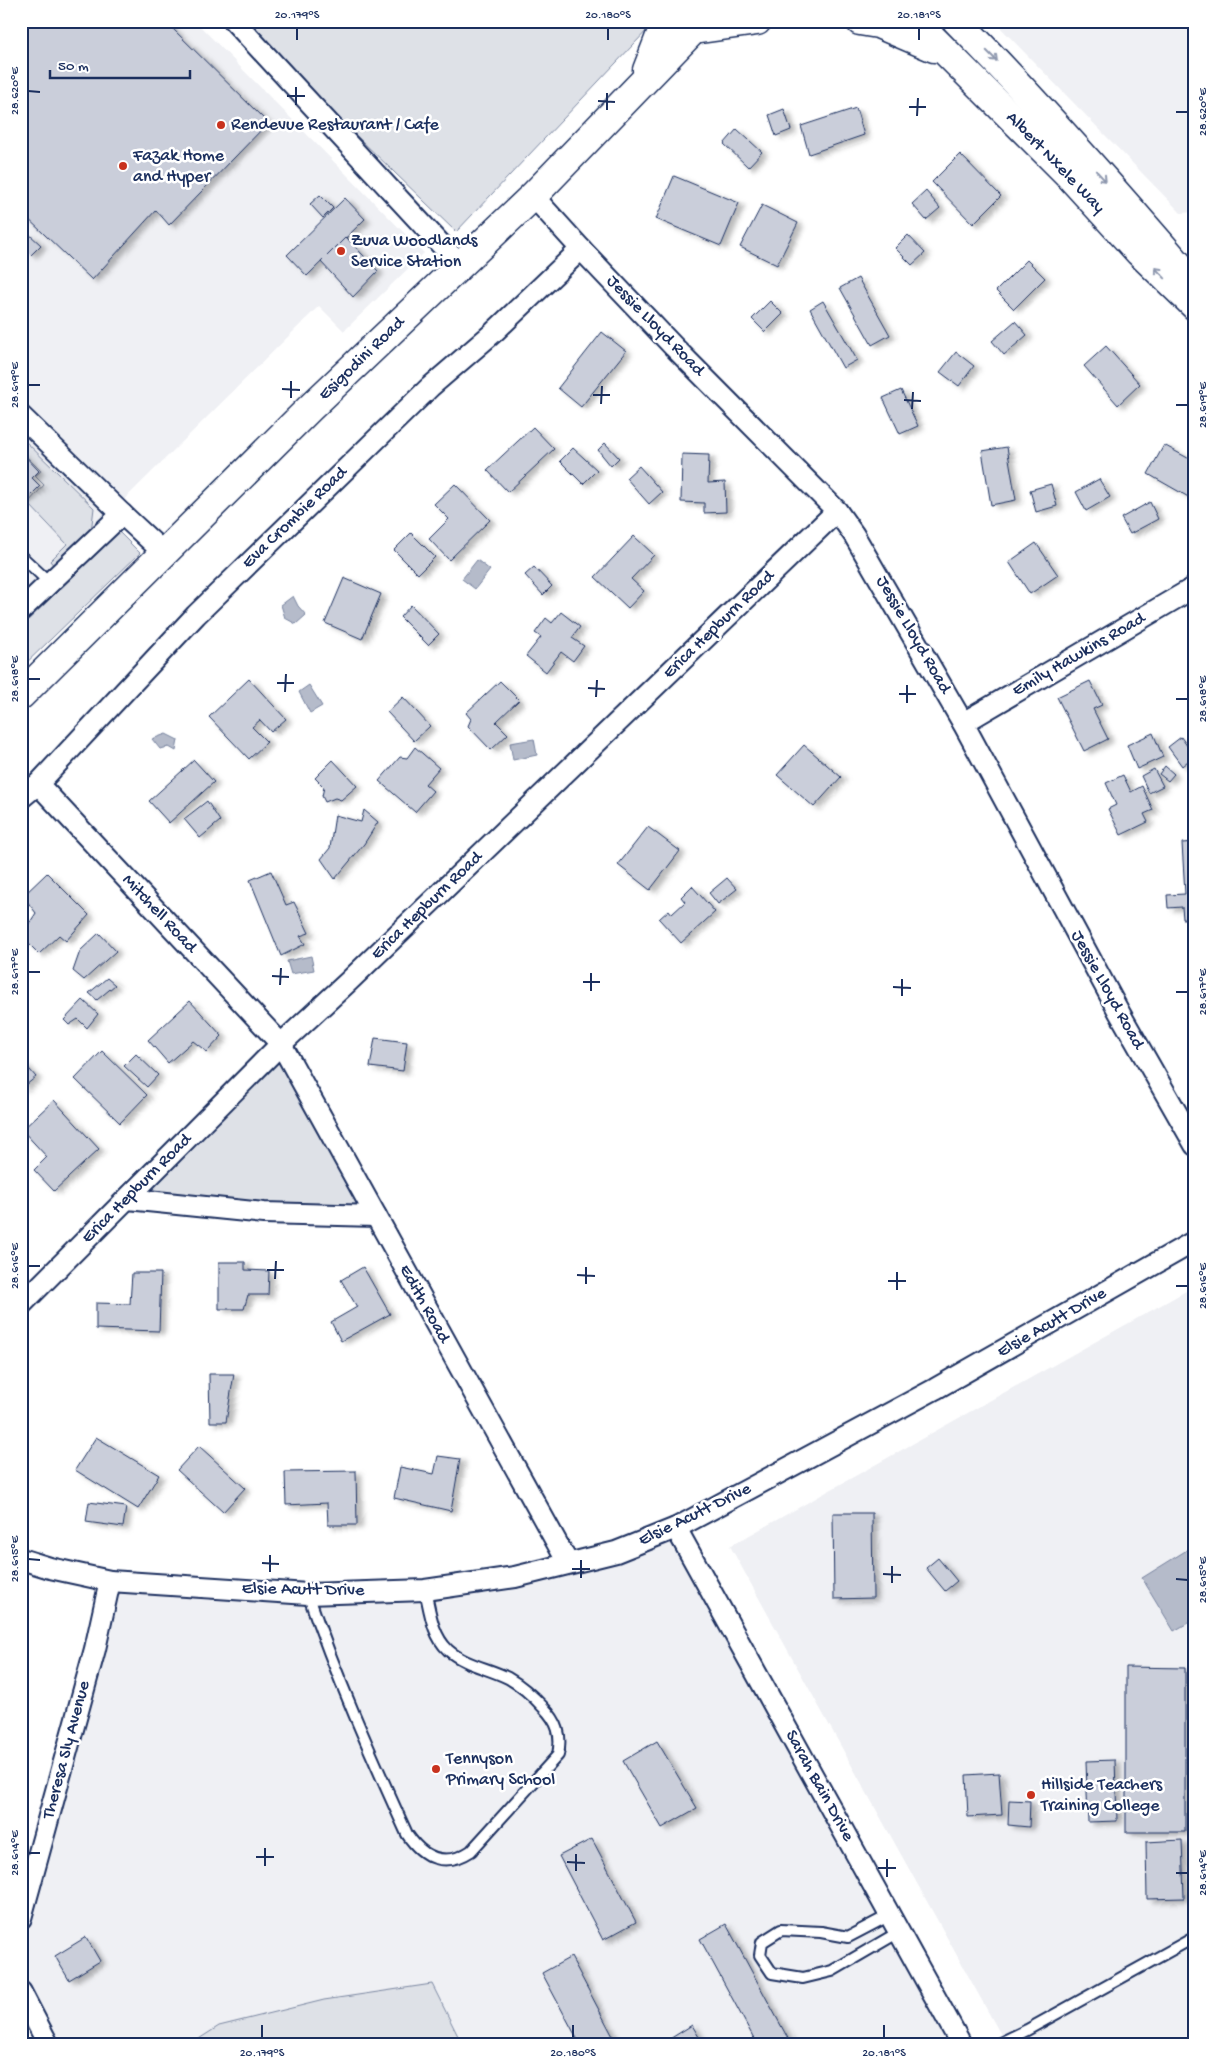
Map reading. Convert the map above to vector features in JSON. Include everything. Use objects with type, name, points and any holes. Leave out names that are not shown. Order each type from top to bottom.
[{"type":"main road","points":[[642,83],[666,21]]},
{"type":"main road","points":[[697,26],[757,21]]},
{"type":"main road","points":[[860,21],[878,24],[947,54]]},
{"type":"main road","name":"Albert Nxele Way","points":[[915,21],[1067,173],[1139,252],[1193,297]]},
{"type":"main road","name":"Albert Nxele Way","points":[[957,21],[1019,84],[1141,220],[1193,297]]},
{"type":"main road","name":"Esigodini Road","points":[[21,695],[165,554],[241,476],[533,196],[697,26]]},
{"type":"street","points":[[234,21],[460,265]]},
{"type":"street","name":"Jessie Lloyd Road","points":[[533,196],[580,249],[674,347],[837,511],[863,548],[963,723],[1119,1012],[1195,1144]]},
{"type":"street","name":"Eva Crombie Road","points":[[21,798],[38,784],[196,615],[430,387],[494,332],[580,249]]},
{"type":"street","points":[[21,416],[165,554]]},
{"type":"street","name":"Erica Hepburn Road","points":[[21,1305],[281,1044],[348,982],[837,511]]},
{"type":"street","points":[[21,610],[122,514]]},
{"type":"street","name":"Emily Hawkins Road","points":[[963,723],[1195,587]]},
{"type":"street","name":"Mitchell Road","points":[[38,784],[281,1044]]},
{"type":"street","name":"Edith Road","points":[[281,1044],[568,1564]]},
{"type":"street","points":[[128,1199],[264,1213],[376,1216]]},
{"type":"street","name":"Elsie Acutt Drive","points":[[21,1559],[50,1568],[110,1581],[308,1594],[425,1590],[515,1577],[616,1552],[676,1528],[935,1389],[1195,1241]]},
{"type":"street","name":"Sarah Bain Drive","points":[[676,1528],[961,2044]]},
{"type":"street","name":"Theresa Sly Avenue","points":[[21,1918],[95,1649],[110,1581]]},
{"type":"street","points":[[21,1992],[48,2044]]},
{"type":"lane","points":[[21,556],[50,583]]},
{"type":"lane","points":[[308,1594],[326,1647],[354,1717],[407,1834],[415,1847],[430,1857],[444,1860],[459,1859],[471,1851],[558,1755],[561,1743],[558,1726],[551,1714],[525,1688],[464,1661],[449,1651],[438,1638],[434,1629],[425,1590]]},
{"type":"lane","points":[[895,1924],[832,1971],[803,1978],[772,1973],[760,1955],[762,1942],[781,1930],[821,1932],[848,1937],[895,1924]]},
{"type":"lane","points":[[998,2044],[1027,2030],[1195,1937]]},
{"type":"shaded area","points":[[21,21],[195,21],[424,253],[344,331],[319,306],[21,602]]},
{"type":"shaded area","points":[[238,21],[653,21],[651,26],[456,232]]},
{"type":"shaded area","points":[[994,21],[1195,21],[1195,212],[1181,213]]},
{"type":"shaded area","points":[[21,437],[94,508],[91,532],[55,567],[50,561],[67,544],[28,503],[44,485],[35,476],[41,471],[21,451]]},
{"type":"shaded area","points":[[119,532],[140,553],[21,668],[21,627]]},
{"type":"shaded area","points":[[279,1053],[367,1211],[259,1207],[142,1194]]},
{"type":"shaded area","name":"Hillside Teachers Training College","points":[[1195,1286],[1195,2044],[1006,2044],[730,1546]]},
{"type":"shaded area","name":"Tennyson Primary School","points":[[674,1532],[957,2044],[56,2044],[25,1985],[21,1973],[21,1940],[116,1588],[429,1594]]},
{"type":"shaded area","points":[[432,1984],[462,2044],[191,2044],[219,2026],[324,2000]]},
{"type":"water","points":[[477,560],[490,570],[475,589],[462,579]]},
{"type":"water","points":[[293,596],[298,606],[306,615],[296,624],[285,618],[281,605]]},
{"type":"water","points":[[309,685],[322,706],[310,713],[299,692]]},
{"type":"water","points":[[166,734],[178,740],[176,751],[169,747],[160,749],[152,739]]},
{"type":"water","points":[[534,739],[537,755],[513,760],[510,743]]},
{"type":"water","points":[[311,956],[314,970],[291,974],[287,961]]},
{"type":"water","points":[[1195,1545],[1195,1619],[1174,1631],[1142,1578]]},
{"type":"building","name":"Fazak Home and Hyper","points":[[21,21],[165,21],[268,123],[169,225],[156,210],[92,280],[21,212]]},
{"type":"building","points":[[1185,21],[1195,21],[1195,35]]},
{"type":"building","points":[[856,108],[864,135],[809,154],[801,126]]},
{"type":"building","points":[[784,109],[791,130],[776,136],[769,115]]},
{"type":"building","points":[[737,129],[762,152],[748,167],[724,144]]},
{"type":"building","points":[[960,154],[1001,196],[973,224],[932,182]]},
{"type":"building","points":[[674,176],[739,203],[721,246],[656,219]]},
{"type":"building","points":[[926,191],[940,208],[926,220],[912,204]]},
{"type":"building","points":[[320,195],[333,208],[323,218],[310,204]]},
{"type":"building","points":[[345,198],[365,219],[307,276],[287,255]]},
{"type":"building","points":[[762,205],[798,223],[777,265],[740,247]]},
{"type":"building","points":[[29,234],[41,245],[31,255],[21,245],[21,242]]},
{"type":"building","points":[[908,235],[925,253],[912,265],[895,248]]},
{"type":"building","points":[[346,237],[378,271],[353,297],[321,262]]},
{"type":"building","points":[[1027,260],[1045,278],[1014,309],[996,291]]},
{"type":"building","points":[[858,278],[890,335],[872,345],[840,288]]},
{"type":"building","points":[[770,301],[783,314],[765,332],[752,319]]},
{"type":"building","points":[[823,301],[857,360],[843,368],[810,309]]},
{"type":"building","points":[[1015,321],[1027,335],[1004,355],[992,341]]},
{"type":"building","points":[[602,332],[626,351],[581,407],[558,388]]},
{"type":"building","points":[[1106,346],[1140,384],[1118,405],[1084,366]]},
{"type":"building","points":[[956,352],[974,366],[959,386],[940,372]]},
{"type":"building","points":[[901,390],[918,426],[900,434],[883,398]]},
{"type":"building","points":[[533,427],[554,449],[508,492],[487,470]]},
{"type":"building","points":[[605,443],[619,458],[611,466],[598,450]]},
{"type":"building","points":[[1164,445],[1195,462],[1195,493],[1192,499],[1148,474]]},
{"type":"building","points":[[1007,447],[1016,500],[991,505],[982,451]]},
{"type":"building","points":[[573,448],[597,470],[583,484],[560,461]]},
{"type":"building","points":[[21,452],[39,471],[32,478],[40,486],[21,505]]},
{"type":"building","points":[[682,454],[709,455],[708,483],[725,482],[726,512],[704,513],[704,503],[681,502]]},
{"type":"building","points":[[639,466],[662,492],[649,504],[626,478]]},
{"type":"building","points":[[1099,479],[1110,497],[1086,511],[1076,492]]},
{"type":"building","points":[[455,484],[490,520],[449,560],[429,539],[449,519],[434,504]]},
{"type":"building","points":[[1051,484],[1057,506],[1036,512],[1030,490]]},
{"type":"building","points":[[1150,502],[1158,519],[1130,534],[1121,518]]},
{"type":"building","points":[[411,533],[435,557],[418,574],[394,550]]},
{"type":"building","points":[[634,536],[654,555],[631,579],[644,591],[628,608],[595,577]]},
{"type":"building","points":[[1036,543],[1058,575],[1030,594],[1009,562]]},
{"type":"building","points":[[534,567],[552,586],[543,595],[525,575]]},
{"type":"building","points":[[344,578],[381,594],[362,639],[325,623]]},
{"type":"building","points":[[411,605],[439,634],[428,645],[400,617]]},
{"type":"building","points":[[561,612],[580,627],[572,638],[584,646],[573,661],[561,652],[546,672],[526,656],[541,637],[535,633],[546,618],[552,623]]},
{"type":"building","points":[[249,679],[286,719],[271,732],[260,720],[252,727],[267,742],[249,759],[209,717]]},
{"type":"building","points":[[500,681],[519,700],[496,722],[508,734],[491,750],[468,726],[471,719],[466,713]]},
{"type":"building","points":[[1090,681],[1102,705],[1093,709],[1108,739],[1084,751],[1057,697]]},
{"type":"building","points":[[403,697],[430,726],[414,741],[387,712]]},
{"type":"building","points":[[1153,733],[1163,757],[1137,769],[1127,745]]},
{"type":"building","points":[[1181,737],[1194,756],[1182,766],[1168,747]]},
{"type":"building","points":[[804,745],[841,777],[814,807],[777,775]]},
{"type":"building","points":[[415,747],[439,768],[425,784],[433,791],[415,812],[379,781],[400,757],[407,758]]},
{"type":"building","points":[[194,760],[214,782],[169,823],[149,801]]},
{"type":"building","points":[[333,760],[357,786],[341,800],[335,798],[325,802],[322,796],[324,787],[315,778]]},
{"type":"building","points":[[1165,766],[1174,774],[1168,781],[1159,774]]},
{"type":"building","points":[[1154,769],[1163,786],[1149,793],[1141,776]]},
{"type":"building","points":[[1123,775],[1131,792],[1142,786],[1153,810],[1144,814],[1148,822],[1121,835],[1108,809],[1116,805],[1106,783]]},
{"type":"building","points":[[207,801],[220,821],[200,838],[184,819]]},
{"type":"building","points":[[364,810],[378,822],[364,844],[335,879],[321,859],[330,848],[335,815],[361,822]]},
{"type":"building","points":[[648,827],[680,851],[650,890],[618,865]]},
{"type":"building","points":[[1195,842],[1195,918],[1183,919],[1182,907],[1168,908],[1167,895],[1185,894],[1182,843]]},
{"type":"building","points":[[271,871],[286,905],[294,902],[309,933],[300,936],[305,944],[281,956],[250,880]]},
{"type":"building","points":[[47,873],[89,915],[66,941],[59,935],[39,954],[21,936],[36,913],[23,896]]},
{"type":"building","points":[[727,878],[737,889],[718,904],[709,893]]},
{"type":"building","points":[[692,886],[715,912],[681,943],[659,919],[669,910],[672,914],[685,902],[681,897]]},
{"type":"building","points":[[99,933],[116,951],[84,980],[73,971],[80,951]]},
{"type":"building","points":[[107,978],[115,985],[97,1000],[89,993]]},
{"type":"building","points":[[83,1000],[98,1014],[87,1028],[78,1019],[69,1025],[64,1020]]},
{"type":"building","points":[[190,1001],[222,1036],[207,1052],[193,1041],[168,1063],[148,1040]]},
{"type":"building","points":[[375,1038],[407,1042],[403,1071],[370,1067]]},
{"type":"building","points":[[102,1051],[147,1095],[120,1123],[75,1079]]},
{"type":"building","points":[[136,1054],[158,1075],[147,1087],[124,1066]]},
{"type":"building","points":[[24,1063],[36,1077],[21,1089],[21,1065]]},
{"type":"building","points":[[54,1100],[99,1149],[54,1191],[34,1170],[47,1157],[22,1130]]},
{"type":"building","points":[[219,1262],[245,1262],[245,1270],[269,1271],[268,1295],[248,1295],[244,1309],[219,1309]]},
{"type":"building","points":[[363,1267],[390,1314],[341,1341],[331,1322],[357,1307],[341,1280]]},
{"type":"building","points":[[132,1273],[161,1273],[159,1331],[96,1329],[96,1303],[130,1304]]},
{"type":"building","points":[[209,1374],[234,1374],[226,1422],[210,1422]]},
{"type":"building","points":[[96,1437],[159,1475],[138,1509],[75,1470]]},
{"type":"building","points":[[199,1446],[245,1488],[223,1512],[177,1470]]},
{"type":"building","points":[[438,1456],[460,1459],[451,1511],[394,1498],[400,1467],[434,1474]]},
{"type":"building","points":[[356,1471],[357,1525],[328,1525],[327,1503],[286,1505],[285,1472]]},
{"type":"building","points":[[89,1502],[126,1507],[123,1527],[86,1522]]},
{"type":"building","points":[[833,1513],[872,1513],[873,1598],[834,1599]]},
{"type":"building","points":[[938,1558],[957,1581],[945,1591],[926,1568]]},
{"type":"building","points":[[1126,1667],[1185,1668],[1185,1832],[1126,1832]]},
{"type":"building","points":[[657,1741],[697,1808],[662,1828],[623,1761]]},
{"type":"building","points":[[1115,1760],[1117,1821],[1088,1822],[1086,1761]]},
{"type":"building","points":[[999,1773],[1002,1815],[968,1817],[966,1775]]},
{"type":"building","points":[[1009,1800],[1030,1801],[1029,1827],[1008,1825]]},
{"type":"building","points":[[592,1839],[636,1922],[603,1940],[559,1856]]},
{"type":"building","points":[[1182,1840],[1184,1898],[1147,1899],[1146,1842]]},
{"type":"building","points":[[726,1924],[791,2044],[757,2044],[700,1939]]},
{"type":"building","points":[[86,1937],[100,1961],[69,1980],[55,1956]]},
{"type":"building","points":[[571,1957],[617,2044],[580,2044],[542,1973]]},
{"type":"building","points":[[692,2025],[703,2044],[666,2044],[665,2042]]},
{"type":"place","name":"Rendevue Restaurant / Cafe","points":[[221,125]]},
{"type":"place","name":"Fazak Home and Hyper","points":[[123,166]]},
{"type":"place","name":"Zuva Woodlands Service Station","points":[[341,251]]},
{"type":"place","name":"Tennyson Primary School","points":[[436,1769]]},
{"type":"place","name":"Hillside Teachers Training College","points":[[1031,1795]]}]
